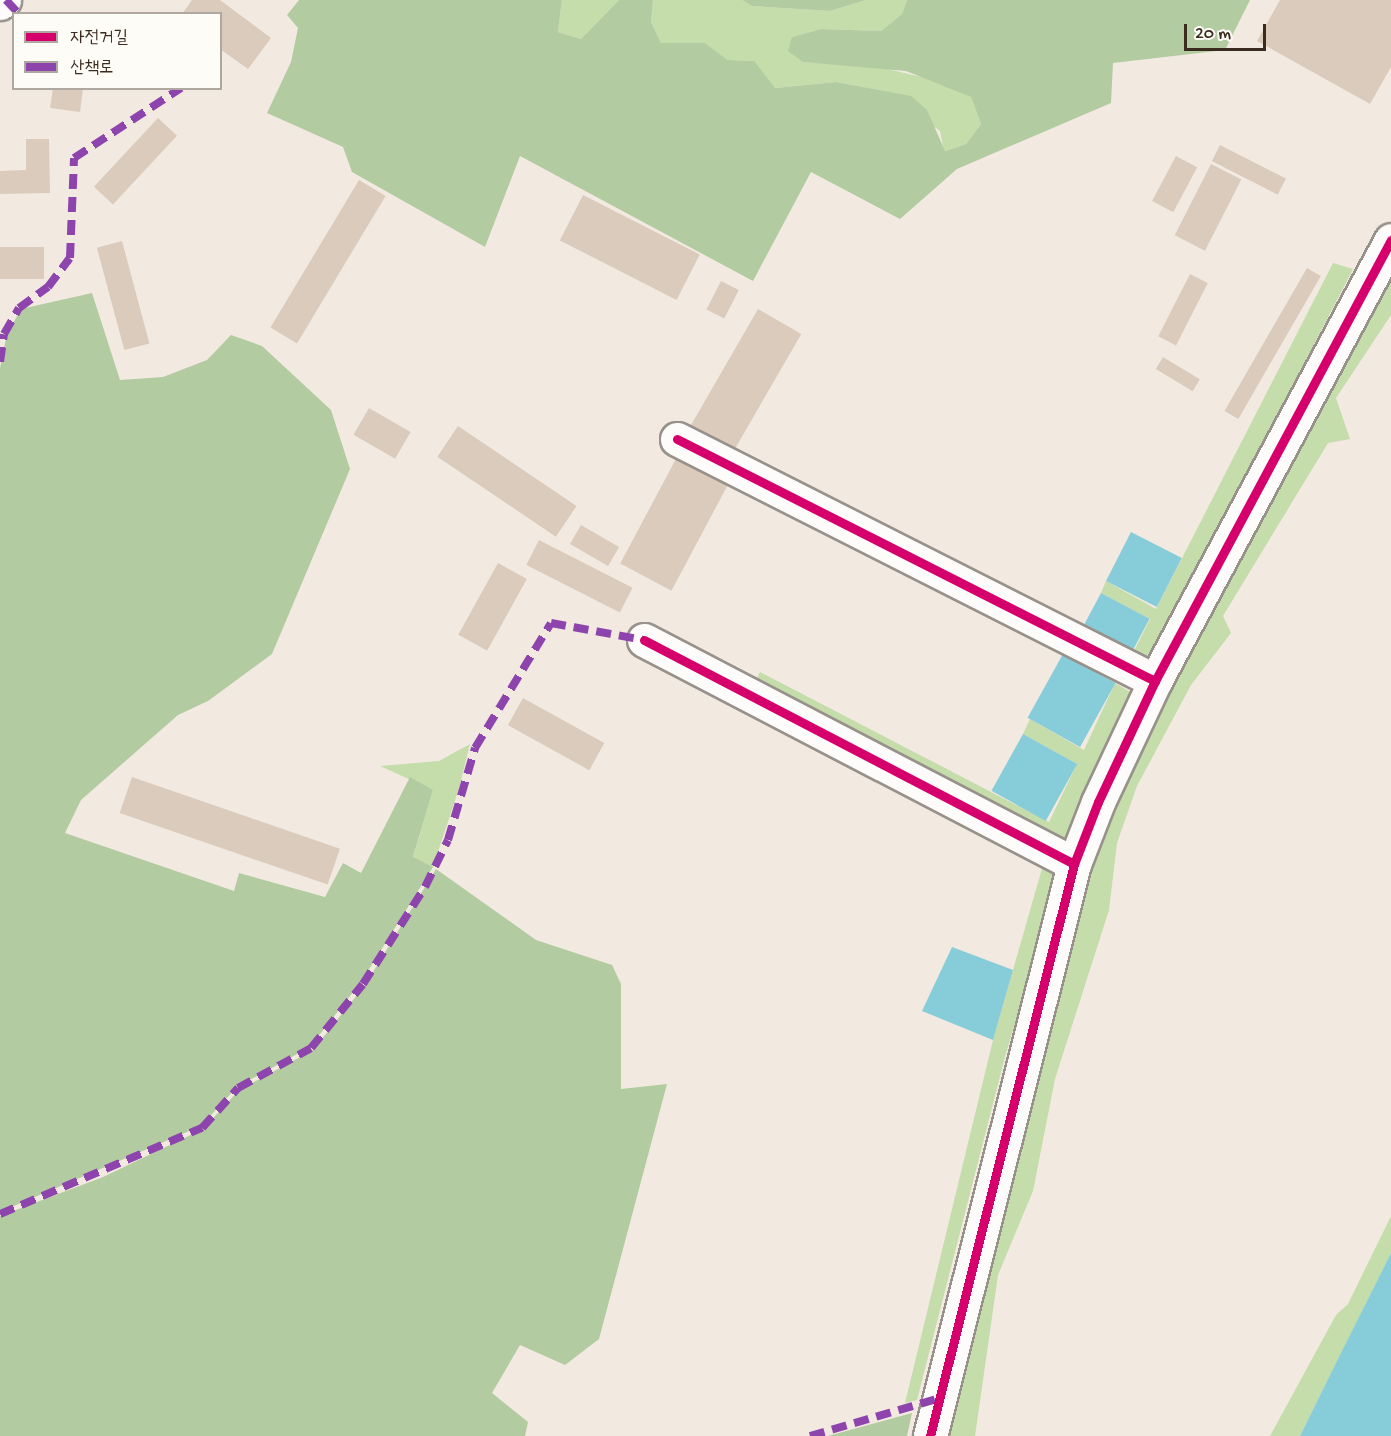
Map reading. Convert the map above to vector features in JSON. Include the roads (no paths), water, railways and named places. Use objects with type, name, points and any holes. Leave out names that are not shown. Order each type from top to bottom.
[{"type":"street","points":[[0,3],[4,0]]},
{"type":"street","points":[[930,1436],[1074,864],[1155,681],[1391,240]]},
{"type":"street","points":[[677,439],[1155,681]]},
{"type":"street","points":[[644,640],[1074,864]]},
{"type":"water","points":[[1131,532],[1182,558],[1157,607],[1106,581]]},
{"type":"water","points":[[1101,593],[1150,619],[1128,659],[1079,634]]},
{"type":"water","points":[[1063,654],[1115,683],[1080,747],[1028,718]]},
{"type":"water","points":[[1023,734],[1077,764],[1046,821],[991,791]]},
{"type":"water","points":[[952,947],[1013,970],[993,1040],[922,1011]]},
{"type":"water","points":[[1391,1253],[1391,1436],[1300,1436],[1337,1361]]}]
